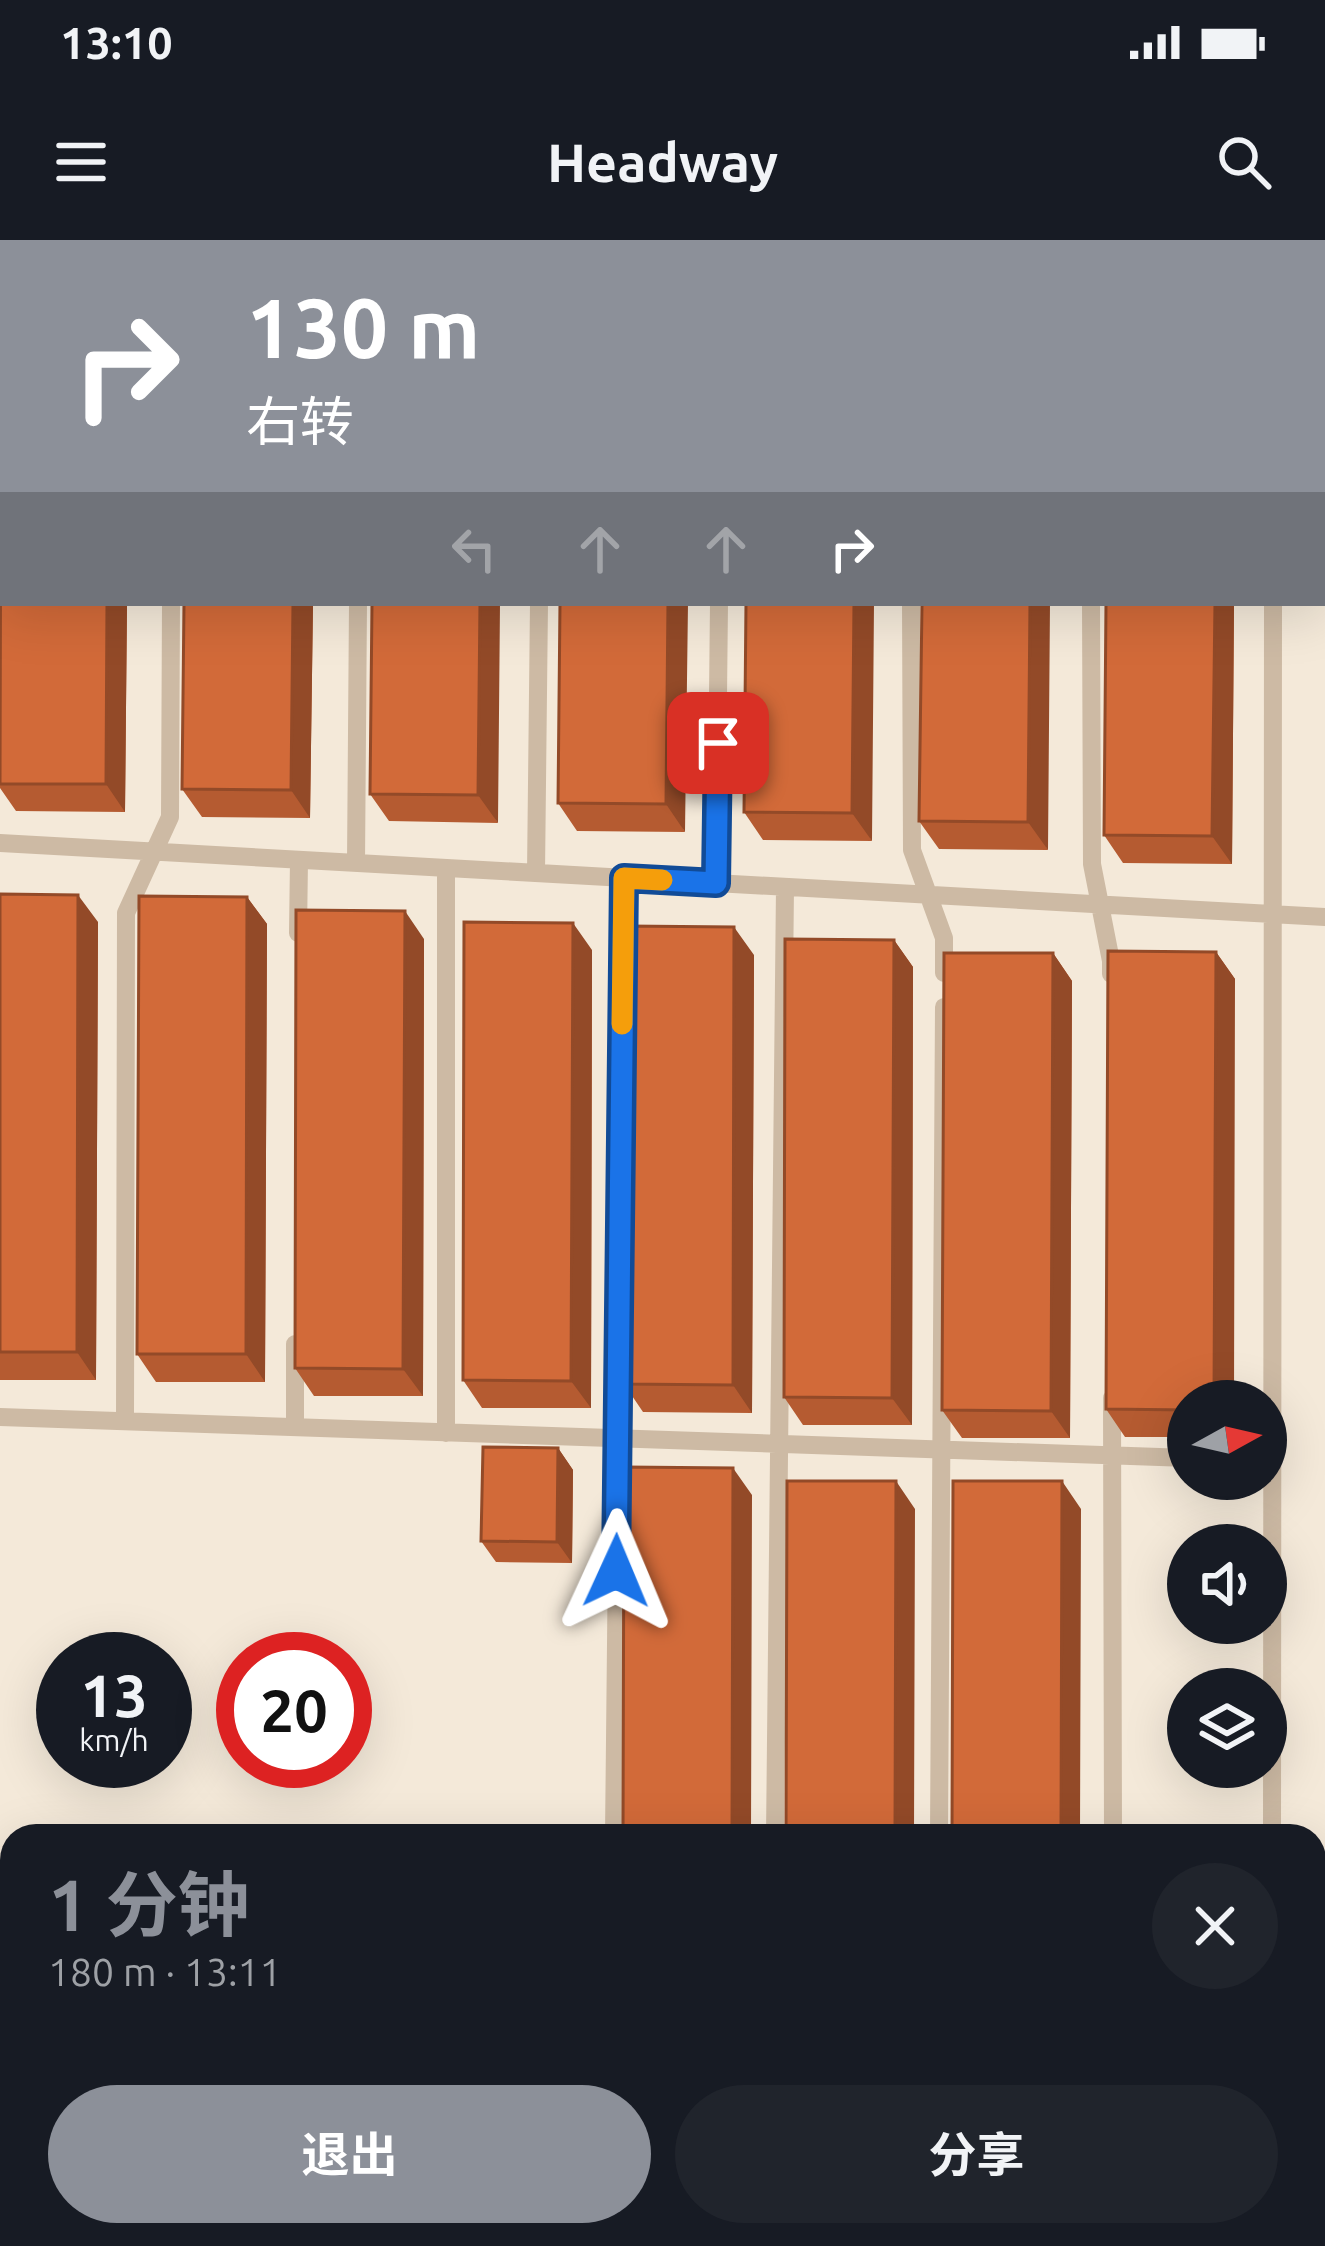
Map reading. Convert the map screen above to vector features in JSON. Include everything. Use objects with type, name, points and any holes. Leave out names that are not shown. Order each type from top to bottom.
[{"type":"lane","points":[[124,1421],[126,913],[170,818],[171,606]]},
{"type":"lane","points":[[356,863],[358,606]]},
{"type":"lane","points":[[536,873],[539,606]]},
{"type":"lane","points":[[716,883],[719,606]]},
{"type":"lane","points":[[911,606],[912,850],[944,938],[938,1824]]},
{"type":"lane","points":[[1091,606],[1092,864],[1112,985]]},
{"type":"lane","points":[[1270,1380],[1273,606]]},
{"type":"lane","points":[[0,843],[1325,916]]},
{"type":"lane","points":[[298,860],[298,954]]},
{"type":"lane","points":[[446,868],[446,1432]]},
{"type":"lane","points":[[614,1824],[624,878]]},
{"type":"lane","points":[[775,1824],[785,887]]},
{"type":"lane","points":[[295,1333],[295,1427]]},
{"type":"lane","points":[[1112,1385],[1113,1824]]},
{"type":"lane","points":[[0,1418],[1167,1457]]},
{"type":"lane","points":[[1270,1500],[1272,1824]]},
{"type":"building","points":[[0,606],[107,606],[106,784],[0,784]]},
{"type":"building","points":[[184,606],[293,606],[291,790],[182,789]]},
{"type":"building","points":[[372,606],[480,606],[478,795],[370,794]]},
{"type":"building","points":[[560,606],[668,606],[666,804],[558,803]]},
{"type":"building","points":[[746,606],[854,606],[852,813],[744,812]]},
{"type":"building","points":[[922,606],[1030,606],[1028,822],[919,821]]},
{"type":"building","points":[[1106,606],[1215,606],[1212,836],[1104,835]]},
{"type":"building","points":[[0,894],[78,895],[77,1352],[0,1352]]},
{"type":"building","points":[[139,896],[247,897],[246,1354],[137,1354]]},
{"type":"building","points":[[296,910],[405,911],[403,1369],[295,1368]]},
{"type":"building","points":[[464,922],[573,923],[571,1381],[463,1380]]},
{"type":"building","points":[[626,926],[734,927],[733,1385],[624,1384]]},
{"type":"building","points":[[785,939],[894,940],[892,1398],[784,1397]]},
{"type":"building","points":[[1108,951],[1216,952],[1214,1380],[1167,1380],[1167,1410],[1106,1409]]},
{"type":"building","points":[[944,953],[1053,953],[1051,1411],[942,1410]]},
{"type":"building","points":[[483,1447],[558,1448],[557,1542],[481,1541]]},
{"type":"building","points":[[624,1467],[733,1468],[732,1824],[623,1824]]},
{"type":"building","points":[[787,1481],[896,1481],[895,1824],[786,1824]]},
{"type":"building","points":[[953,1481],[1062,1481],[1061,1824],[952,1824]]},
{"type":"slow traffic","points":[[622,1024],[624,878],[662,880]]},
{"type":"route","points":[[616,1571],[624,878],[716,883],[718,743]]}]
